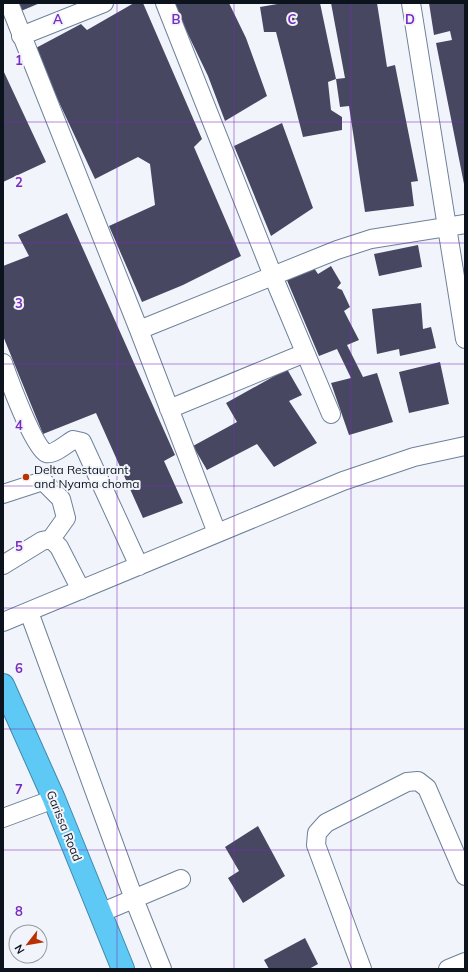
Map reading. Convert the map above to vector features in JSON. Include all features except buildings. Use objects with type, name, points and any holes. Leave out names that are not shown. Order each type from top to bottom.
[{"type":"highway","name":"Garissa Road","points":[[6,697],[54,799],[124,969]]},
{"type":"street","points":[[8,3],[139,330],[217,533]]},
{"type":"street","points":[[21,36],[104,3]]},
{"type":"street","points":[[165,3],[273,276],[331,414]]},
{"type":"street","points":[[411,3],[465,339]]},
{"type":"street","points":[[139,330],[337,250],[371,239],[465,224]]},
{"type":"street","points":[[169,408],[305,353]]},
{"type":"street","points":[[3,363],[32,434],[41,451],[46,453],[52,452],[77,439],[82,442],[139,566]]},
{"type":"street","points":[[3,622],[343,481],[414,457],[465,446]]},
{"type":"street","points":[[3,494],[43,481],[61,499],[66,518],[51,539],[42,541],[3,565]]},
{"type":"street","points":[[51,539],[59,547],[81,590]]},
{"type":"street","points":[[29,612],[134,899],[162,969]]},
{"type":"street","points":[[362,969],[316,845],[317,833],[326,823],[408,782],[418,781],[427,788],[465,876]]},
{"type":"street","points":[[3,818],[54,799]]},
{"type":"street","points":[[100,913],[181,879]]},
{"type":"street","points":[[448,969],[465,962]]},
{"type":"place","name":"Delta Restaurant and Nyama choma","points":[[26,477]]}]
